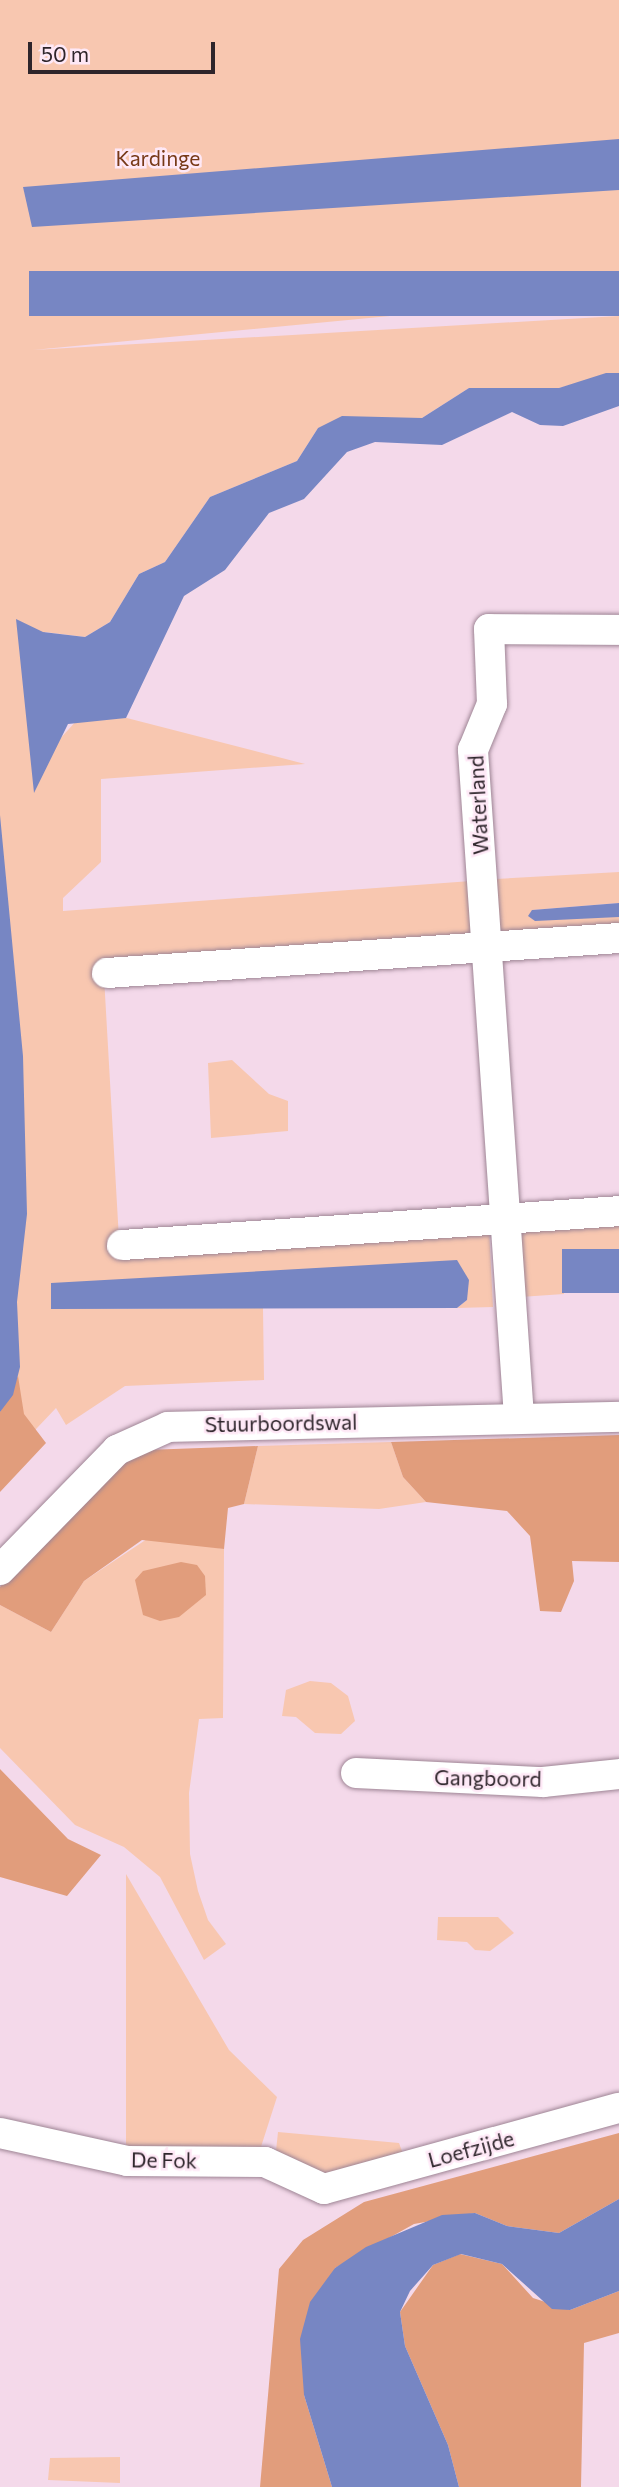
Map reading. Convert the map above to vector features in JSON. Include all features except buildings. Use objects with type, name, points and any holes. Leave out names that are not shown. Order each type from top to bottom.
[{"type":"street","name":"Waterland","points":[[519,1418],[473,750],[492,704],[489,629],[619,630]]},
{"type":"street","points":[[107,973],[619,938]]},
{"type":"street","points":[[122,1245],[619,1211]]},
{"type":"street","name":"Stuurboordswal","points":[[0,1570],[117,1450],[150,1432],[519,1418],[619,1417]]},
{"type":"street","name":"Gangboord","points":[[356,1773],[543,1782],[619,1774]]},
{"type":"street","name":"Loefzijde","points":[[324,2189],[619,2108]]},
{"type":"street","name":"De Fok","points":[[0,2133],[127,2161],[265,2162],[324,2189]]},
{"type":"green space","name":"Kardinge","points":[[0,0],[619,0],[619,294],[33,350],[619,316],[619,373],[559,388],[469,388],[422,418],[318,428],[297,461],[210,497],[165,562],[139,574],[110,622],[85,637],[45,632],[58,741],[78,719],[119,716],[305,764],[101,779],[101,862],[63,898],[63,911],[471,881],[473,935],[103,959],[120,1257],[489,1228],[493,1307],[457,1308],[467,1300],[76,1309],[263,1308],[264,1380],[125,1386],[66,1425],[56,1408],[0,1467]]},
{"type":"green space","points":[[619,872],[619,903],[532,910],[619,917],[619,925],[499,933],[496,879]]},
{"type":"green space","points":[[232,1060],[269,1094],[288,1101],[288,1131],[211,1138],[208,1063]]},
{"type":"green space","points":[[619,1218],[619,1249],[562,1253],[564,1294],[520,1297],[517,1226]]},
{"type":"green space","points":[[391,1442],[403,1477],[426,1502],[379,1509],[244,1504],[258,1446]]},
{"type":"green space","points":[[150,1537],[224,1549],[223,1718],[199,1719],[189,1793],[190,1854],[198,1891],[208,1920],[226,1944],[204,1960],[160,1877],[124,1847],[75,1825],[0,1748],[0,1605],[51,1632],[84,1581]]},
{"type":"green space","points":[[310,1681],[331,1683],[348,1696],[355,1721],[341,1734],[315,1733],[296,1717],[282,1716],[286,1690]]},
{"type":"green space","points":[[126,1874],[229,2050],[277,2097],[259,2153],[126,2149]]},
{"type":"green space","points":[[438,1917],[498,1917],[514,1933],[490,1951],[475,1950],[467,1942],[437,1940]]},
{"type":"green space","points":[[278,2132],[399,2143],[403,2154],[332,2177],[276,2151]]},
{"type":"green space","points":[[120,2457],[120,2483],[48,2480],[50,2458]]},
{"type":"shaded area","points":[[18,1376],[24,1414],[46,1443],[0,1492],[0,1412]]},
{"type":"shaded area","points":[[619,1435],[619,1562],[572,1561],[574,1581],[561,1612],[540,1611],[530,1536],[507,1511],[426,1502],[403,1477],[391,1442]]},
{"type":"shaded area","points":[[258,1446],[244,1504],[228,1508],[224,1549],[142,1540],[84,1581],[51,1632],[0,1605],[0,1587],[99,1480],[146,1450]]},
{"type":"shaded area","points":[[181,1562],[197,1565],[205,1576],[206,1595],[179,1617],[160,1621],[143,1615],[135,1580],[143,1571]]},
{"type":"shaded area","points":[[0,1769],[68,1839],[101,1855],[67,1896],[0,1877]]},
{"type":"shaded area","points":[[619,2133],[619,2199],[559,2233],[507,2226],[475,2213],[414,2224],[335,2268],[304,2395],[332,2487],[260,2487],[279,2269],[303,2240],[364,2202]]},
{"type":"shaded area","points":[[460,2254],[502,2264],[533,2298],[570,2310],[619,2291],[619,2333],[584,2343],[581,2487],[459,2487],[448,2445],[405,2346],[400,2312],[433,2265]]},
{"type":"water","points":[[619,139],[619,190],[32,227],[23,187]]},
{"type":"water","points":[[29,271],[619,271],[619,316],[29,316]]},
{"type":"water","points":[[606,373],[619,373],[619,406],[563,426],[540,425],[512,412],[442,445],[375,442],[347,452],[304,499],[269,513],[225,570],[184,596],[126,718],[68,724],[34,793],[16,619],[43,632],[85,637],[110,622],[139,574],[165,562],[210,497],[297,461],[318,428],[342,416],[422,418],[469,388],[559,388]]},
{"type":"water","points":[[0,815],[23,1056],[27,1214],[17,1302],[20,1367],[13,1395],[0,1412]]},
{"type":"water","points":[[619,903],[619,917],[535,921],[528,916],[532,910]]},
{"type":"water","points":[[562,1249],[619,1249],[619,1293],[562,1293]]},
{"type":"water","points":[[457,1260],[469,1280],[467,1300],[457,1308],[51,1309],[51,1283]]},
{"type":"water","points":[[619,2199],[619,2291],[570,2310],[552,2309],[502,2264],[461,2254],[433,2265],[410,2291],[400,2312],[405,2346],[448,2445],[459,2487],[332,2487],[304,2395],[300,2339],[310,2302],[335,2268],[366,2247],[442,2215],[475,2213],[507,2226],[559,2233]]}]
